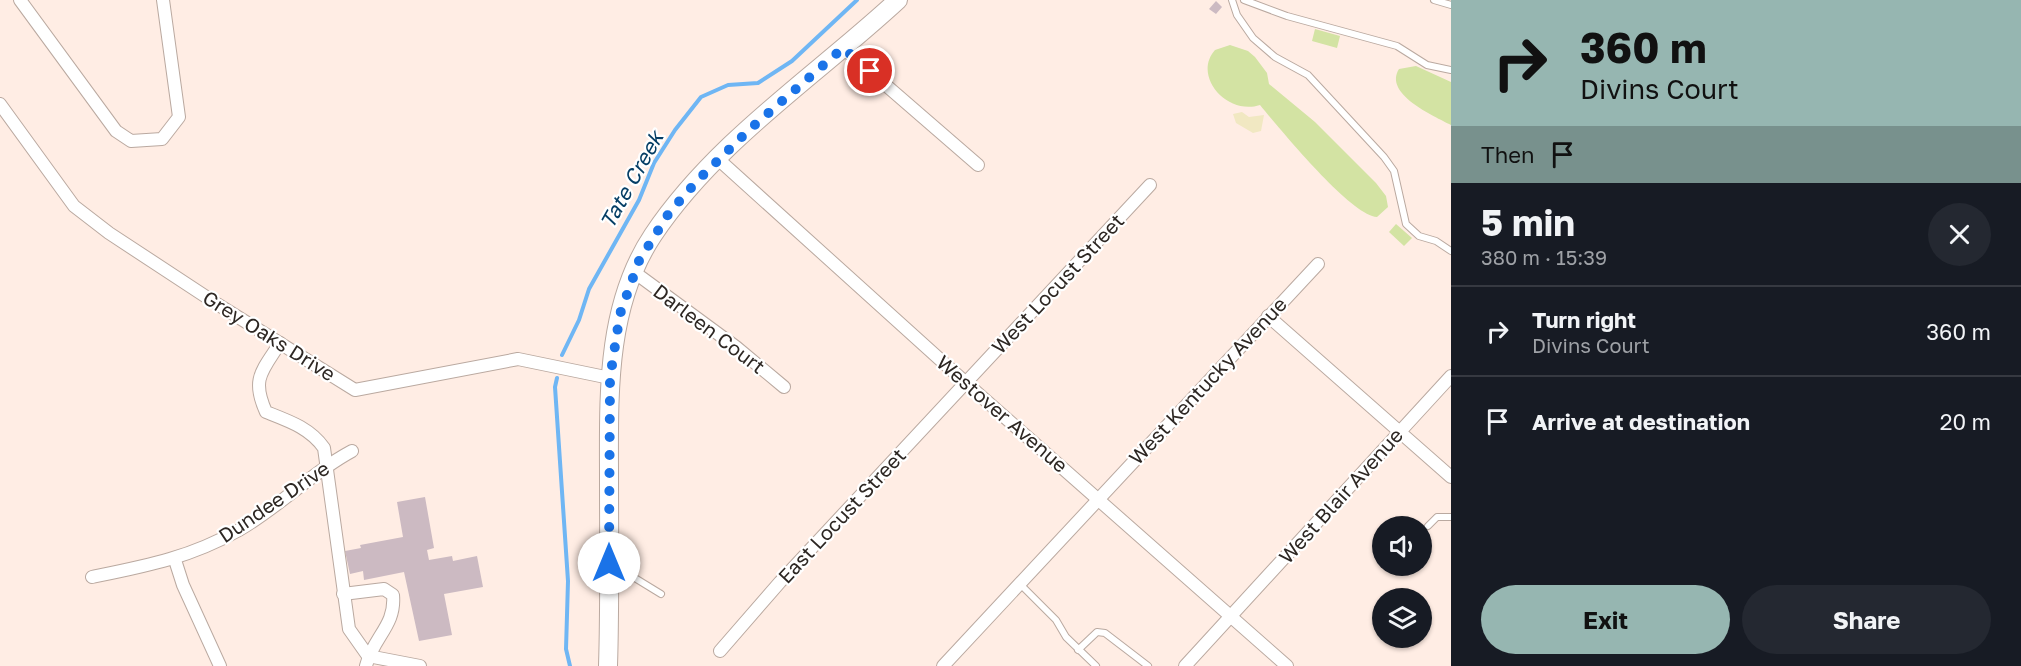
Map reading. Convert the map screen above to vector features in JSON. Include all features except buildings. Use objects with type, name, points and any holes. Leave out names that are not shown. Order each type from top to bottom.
[{"type":"main road","points":[[608,666],[610,378],[620,314],[634,273],[652,237],[669,213],[718,159],[898,0]]},
{"type":"street","points":[[20,0],[116,131],[131,141],[162,139],[179,117],[163,0]]},
{"type":"street","points":[[843,48],[978,165]]},
{"type":"street","name":"Grey Oaks Drive","points":[[0,104],[74,206],[109,233],[355,390],[518,358],[610,378]]},
{"type":"street","name":"Westover Avenue","points":[[718,159],[966,383],[1287,666]]},
{"type":"street","name":"West Locust Street","points":[[966,383],[1150,185]]},
{"type":"street","name":"West Kentucky Avenue","points":[[944,666],[1318,264]]},
{"type":"street","name":"Darleen Court","points":[[634,273],[736,347],[784,387]]},
{"type":"street","points":[[1268,316],[1451,477]]},
{"type":"street","points":[[280,343],[257,378],[259,396],[266,412],[316,436],[324,448],[349,629],[367,661]]},
{"type":"street","name":"West Blair Avenue","points":[[1185,666],[1451,376]]},
{"type":"street","name":"East Locust Street","points":[[720,651],[780,582],[966,383]]},
{"type":"street","name":"Dundee Drive","points":[[92,577],[175,560],[241,529],[327,465],[352,451]]},
{"type":"street","points":[[175,560],[183,585],[220,666]]},
{"type":"street","points":[[343,594],[384,589],[393,595],[394,611],[367,661]]},
{"type":"street","points":[[367,661],[420,666]]},
{"type":"lane","points":[[1232,0],[1237,15],[1253,38],[1275,57],[1308,75],[1384,157],[1394,171],[1403,218],[1411,231],[1436,241],[1451,251]]},
{"type":"lane","points":[[1244,0],[1287,16],[1397,46],[1427,64],[1451,70]]},
{"type":"lane","points":[[1434,0],[1451,5]]},
{"type":"lane","points":[[1432,522],[1437,517],[1451,517]]},
{"type":"lane","points":[[609,563],[661,594]]},
{"type":"lane","points":[[1020,584],[1056,620],[1066,638],[1096,666]]},
{"type":"lane","points":[[1078,650],[1097,632],[1105,633],[1148,666]]},
{"type":"green space","points":[[1315,29],[1340,36],[1337,48],[1312,41]]},
{"type":"green space","points":[[1230,45],[1248,51],[1255,57],[1267,73],[1269,84],[1315,122],[1376,183],[1386,196],[1388,207],[1377,217],[1365,213],[1350,202],[1316,169],[1260,105],[1248,107],[1236,105],[1216,91],[1210,82],[1209,60],[1215,50]]},
{"type":"green space","points":[[1416,66],[1451,82],[1451,125],[1413,103],[1398,87],[1396,78],[1399,69]]},
{"type":"green space","points":[[1396,224],[1412,238],[1404,246],[1389,232]]},
{"type":"sand","points":[[1242,112],[1249,117],[1264,115],[1261,131],[1253,133],[1236,123],[1233,114]]},
{"type":"waterway","name":"Tate Creek","points":[[562,355],[579,320],[589,289],[639,200],[654,163],[675,130],[701,97],[728,85],[758,83],[792,61],[857,0]]},
{"type":"waterway","name":"Tate Creek","points":[[557,378],[555,387],[568,581],[566,649],[570,666]]},
{"type":"route","points":[[609,563],[608,408],[610,378],[620,314],[628,287],[645,249],[669,213],[718,159],[773,107],[843,48],[870,71]]}]
